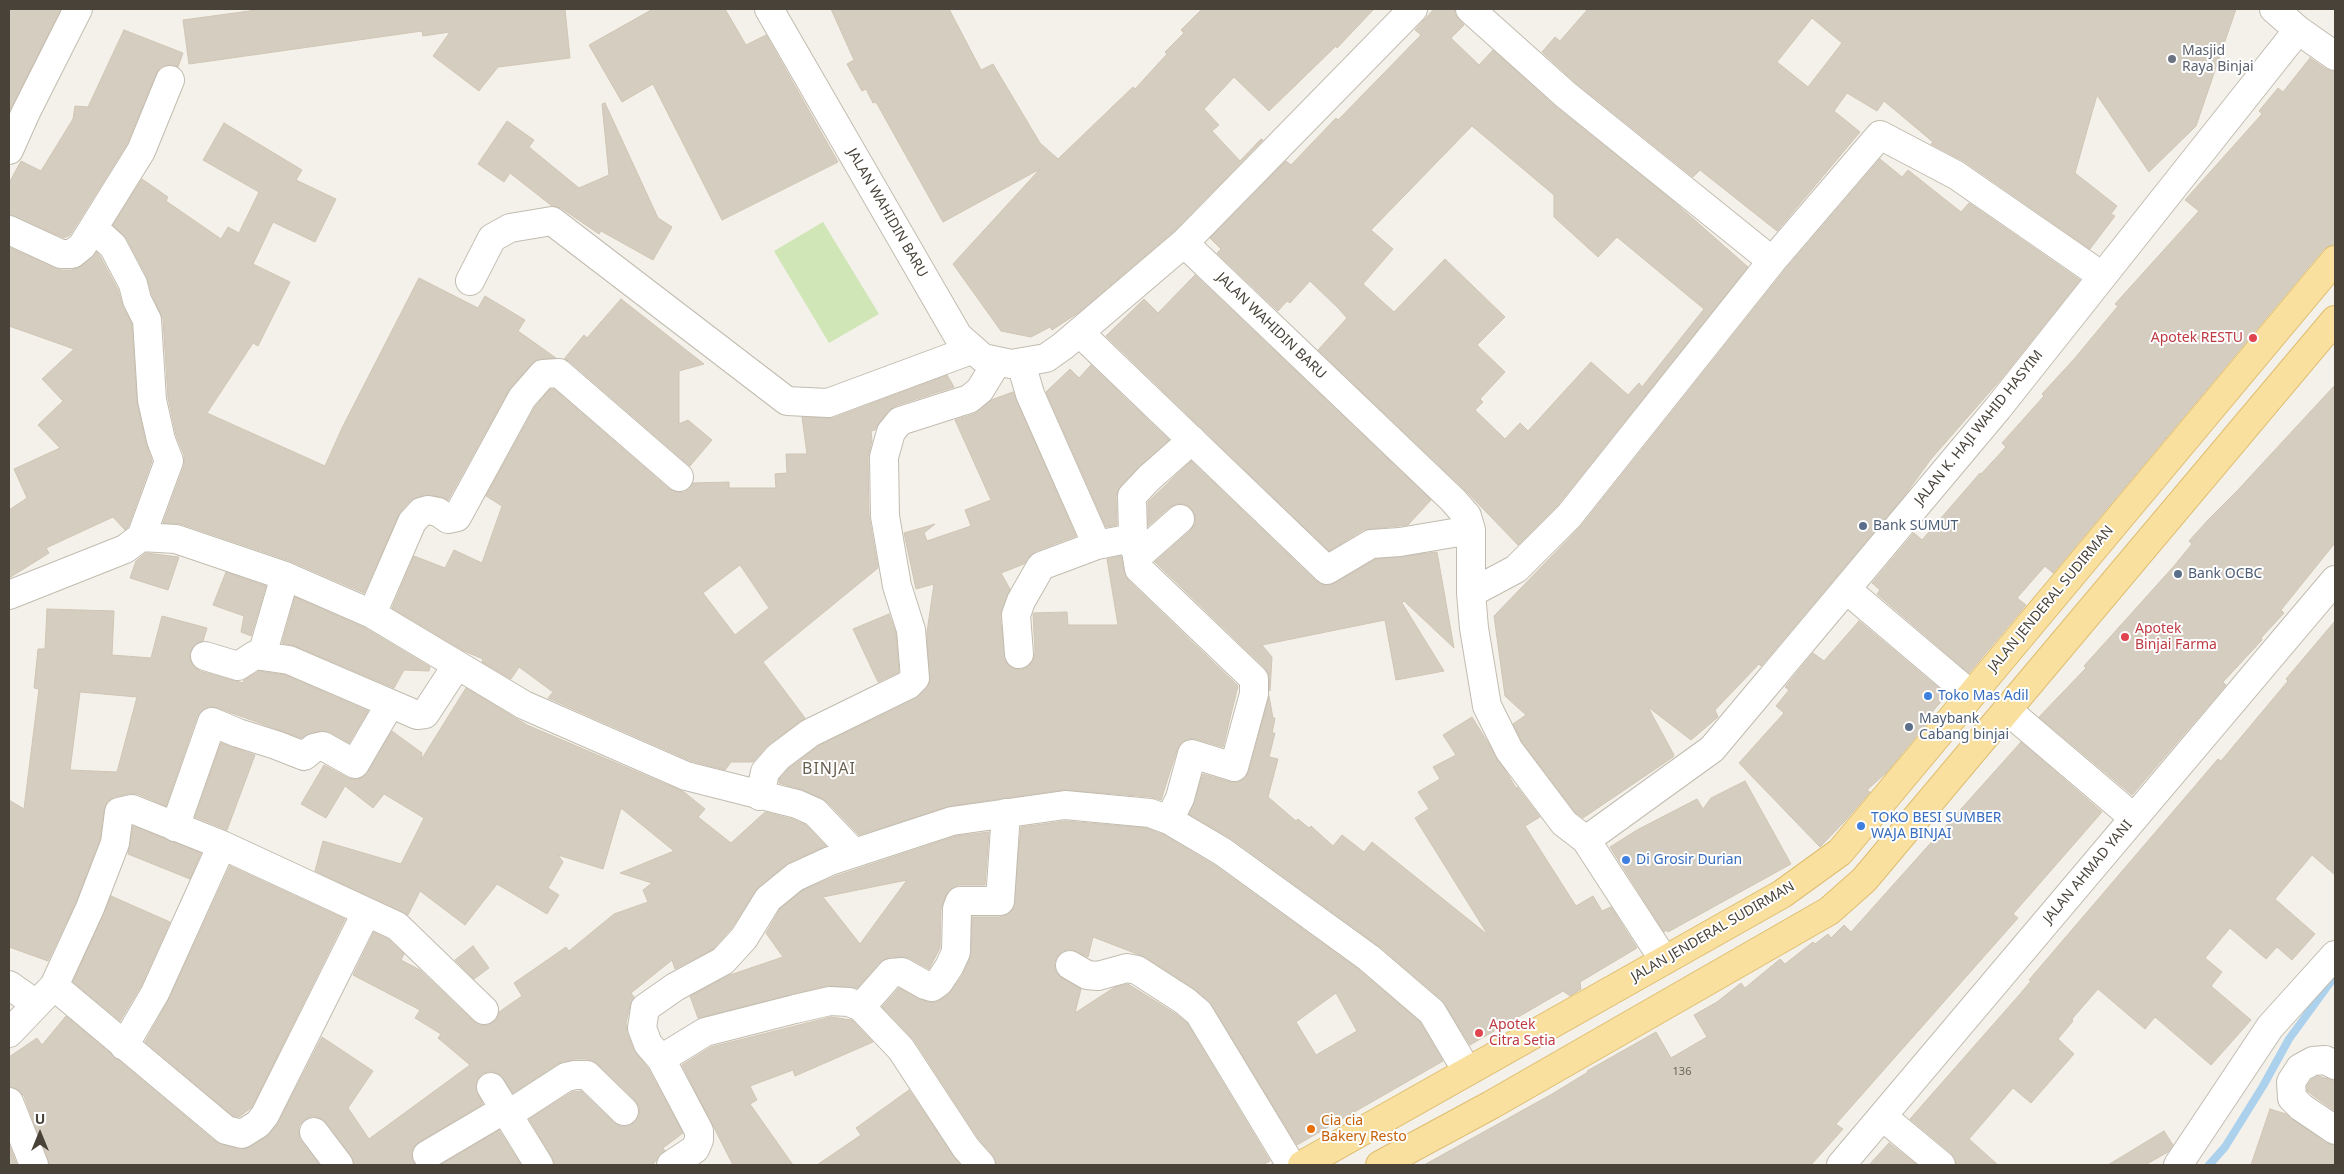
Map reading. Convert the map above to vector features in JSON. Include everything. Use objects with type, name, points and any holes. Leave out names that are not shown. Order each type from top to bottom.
[{"type":"main road","name":"JALAN JENDERAL SUDIRMAN","points":[[1302,1165],[1782,894],[1840,852],[1970,694],[2335,260]]},
{"type":"main road","points":[[1380,1165],[1491,1105],[1829,911],[1864,880],[2335,320]]},
{"type":"main road","points":[[2166,463],[2195,487]]},
{"type":"main road","points":[[1428,1094],[1491,1105]]},
{"type":"street","points":[[9,150],[17,108],[78,9]]},
{"type":"street","name":"JALAN WAHIDIN BARU","points":[[769,9],[958,336],[971,350],[983,358],[1009,362]]},
{"type":"street","points":[[760,796],[765,772],[778,757],[810,734],[908,685],[915,678],[911,630],[897,586],[885,516],[884,456],[890,432],[900,421],[970,399],[1009,362],[1046,358],[1080,332],[1184,243],[1413,9]]},
{"type":"street","points":[[1470,9],[1566,95],[1772,261]]},
{"type":"street","points":[[2274,9],[2298,30],[2335,56]]},
{"type":"street","name":"JALAN K. HAJI WAHID HASYIM","points":[[1586,840],[1712,749],[1998,408],[2298,30]]},
{"type":"street","points":[[9,230],[60,254],[72,254],[82,246],[141,151],[170,80]]},
{"type":"street","points":[[1471,593],[1516,569],[1569,516],[1772,261],[1880,135],[1956,175],[2102,276]]},
{"type":"street","points":[[470,281],[492,238],[510,228],[552,221],[787,401],[828,404],[971,350]]},
{"type":"street","points":[[9,595],[124,549],[141,537],[169,461],[161,440],[152,400],[147,320],[122,261],[113,246],[92,228]]},
{"type":"street","name":"JALAN WAHIDIN BARU","points":[[1184,243],[1453,500],[1467,516],[1471,530],[1471,593],[1487,706],[1509,750],[1564,823],[1586,840],[1664,960]]},
{"type":"street","points":[[1080,332],[1327,570],[1371,544],[1400,542],[1471,530]]},
{"type":"street","points":[[1009,362],[1030,394],[1098,545]]},
{"type":"street","points":[[372,614],[412,522],[421,512],[428,510],[438,512],[448,518],[456,517],[522,398],[543,374],[558,373],[679,477]]},
{"type":"street","points":[[1169,820],[1180,798],[1192,754],[1234,767],[1254,694],[1254,679],[1139,569],[1132,548],[1132,496],[1149,478],[1192,440]]},
{"type":"street","points":[[1019,654],[1016,615],[1021,600],[1041,566],[1098,545],[1132,548],[1180,518]]},
{"type":"street","points":[[141,537],[176,538],[284,576],[372,614],[524,705],[686,776],[797,804],[815,812],[854,853]]},
{"type":"street","points":[[262,655],[284,576]]},
{"type":"street","name":"JALAN AHMAD YANI","points":[[1841,1165],[2335,580]]},
{"type":"street","points":[[1846,589],[1970,694]]},
{"type":"street","points":[[205,656],[238,666],[255,655],[289,660],[417,715],[425,714],[456,665]]},
{"type":"street","points":[[175,827],[212,722],[238,734],[276,745],[304,756],[314,748],[323,746],[355,764],[390,704]]},
{"type":"street","points":[[2007,710],[2134,818]]},
{"type":"street","points":[[671,1165],[695,1149],[699,1140],[699,1131],[660,1059],[648,1044],[642,1028],[645,1008],[675,988],[723,961],[744,938],[768,899],[795,877],[830,861],[952,820],[1065,805],[1150,813],[1169,820],[1223,852],[1369,958],[1432,1012],[1468,1071]]},
{"type":"street","points":[[9,1033],[45,995],[94,899],[115,843],[119,812],[132,810],[222,845],[397,926],[484,1010]]},
{"type":"street","points":[[861,1007],[890,973],[902,972],[932,987],[939,982],[949,968],[956,952],[957,909],[960,901],[1000,901],[1006,813]]},
{"type":"street","points":[[124,1046],[155,993],[222,845]]},
{"type":"street","points":[[9,985],[45,995],[124,1046],[226,1130],[242,1134],[249,1131],[265,1115],[366,913]]},
{"type":"street","points":[[2178,1165],[2270,1027],[2335,955]]},
{"type":"street","points":[[1070,965],[1087,975],[1098,976],[1127,968],[1137,970],[1199,1012],[1291,1165]]},
{"type":"street","points":[[660,1059],[705,1032],[795,1009],[830,1002],[849,1002],[861,1007],[901,1049],[966,1148],[981,1165]]},
{"type":"street","points":[[2324,1063],[2300,1068],[2292,1082],[2292,1098],[2301,1107],[2335,1130]]},
{"type":"street","points":[[427,1155],[502,1103],[575,1074],[587,1075],[624,1112]]},
{"type":"street","points":[[9,1102],[34,1165]]},
{"type":"street","points":[[502,1103],[539,1165]]},
{"type":"street","points":[[1883,1117],[1940,1165]]},
{"type":"street","points":[[314,1132],[339,1165]]},
{"type":"green space","points":[[823,222],[879,314],[829,343],[774,251]]},
{"type":"building","points":[[9,9],[61,9],[9,112]]},
{"type":"building","points":[[264,9],[565,9],[570,58],[498,67],[479,91],[433,56],[450,32],[423,36],[422,31],[189,64],[183,20]]},
{"type":"building","points":[[653,9],[725,9],[746,45],[766,35],[838,162],[722,220],[653,84],[622,102],[589,45]]},
{"type":"building","points":[[831,9],[949,9],[981,70],[993,64],[1040,143],[1058,159],[1133,87],[1135,89],[1167,54],[1165,52],[1184,33],[1181,30],[1202,9],[1374,9],[1337,48],[1336,46],[1269,111],[1234,77],[1204,109],[1219,125],[1212,131],[1240,161],[1261,139],[1263,140],[1173,232],[1078,313],[1052,330],[1050,327],[1031,337],[1001,331],[953,264],[1040,169],[943,222],[876,102],[873,103],[866,89],[862,91],[847,64],[854,60]]},
{"type":"building","points":[[1434,9],[1455,9],[1455,14],[1464,25],[1451,38],[1479,65],[1493,50],[1556,107],[1673,201],[1748,267],[1557,506],[1518,545],[1464,489],[1318,350],[1347,318],[1338,308],[1310,281],[1290,303],[1287,301],[1278,311],[1217,253],[1221,249],[1210,238],[1286,161],[1291,165],[1336,118],[1338,120],[1421,35],[1415,30]],"holes":[[[1472,126],[1554,195],[1554,217],[1598,257],[1617,237],[1704,309],[1642,387],[1639,383],[1628,395],[1591,362],[1528,431],[1520,423],[1505,439],[1475,410],[1483,402],[1480,399],[1505,372],[1477,345],[1505,317],[1445,259],[1394,312],[1363,284],[1393,249],[1371,230]]]},
{"type":"building","points":[[1588,9],[2236,9],[2196,126],[2149,172],[2097,95],[2075,173],[2117,206],[2111,214],[2115,216],[2090,249],[1965,162],[1931,144],[1933,142],[1884,101],[1877,111],[1847,93],[1834,111],[1860,132],[1777,231],[1700,170],[1693,177],[1576,83],[1542,52],[1555,37],[1560,41]],"holes":[[[1812,18],[1842,43],[1808,87],[1777,62]]]},
{"type":"building","points":[[124,30],[183,53],[178,67],[167,65],[161,67],[156,74],[127,144],[70,235],[64,238],[9,215],[9,183],[21,161],[41,171],[73,119],[75,106],[88,107]]},
{"type":"building","points":[[2310,58],[2326,69],[2335,71],[2335,245],[2323,250],[2053,573],[2045,566],[2017,598],[2026,605],[1969,673],[1877,594],[1880,590],[1872,583],[1914,533],[1922,540],[1980,473],[2006,447],[2002,443],[2044,396],[2042,394],[2118,306],[2115,304],[2199,211],[2185,200],[2262,114],[2259,111],[2278,88],[2283,92]]},
{"type":"building","points":[[605,103],[658,218],[672,227],[653,260],[601,231],[599,234],[561,208],[552,206],[510,173],[504,182],[478,164],[507,121],[534,140],[529,147],[579,188],[609,175],[602,104]]},
{"type":"building","points":[[224,123],[302,170],[296,180],[336,199],[315,242],[273,222],[253,264],[290,282],[258,346],[253,343],[207,413],[325,466],[342,428],[419,278],[478,308],[485,296],[525,320],[518,331],[556,358],[536,360],[510,388],[448,500],[441,497],[424,495],[410,501],[400,512],[364,593],[290,561],[181,524],[163,523],[184,466],[184,455],[176,435],[168,398],[163,319],[152,295],[147,277],[127,239],[113,225],[142,179],[168,197],[166,201],[221,239],[228,227],[239,233],[259,192],[203,160]]},
{"type":"building","points":[[1880,159],[1902,177],[1908,170],[1961,212],[1969,203],[2080,280],[2001,379],[1931,459],[1905,495],[1761,666],[1759,664],[1715,710],[1718,717],[1691,740],[1648,707],[1674,755],[1673,757],[1583,818],[1575,812],[1522,742],[1513,724],[1526,715],[1505,696],[1494,616],[1581,526],[1784,271]]},
{"type":"building","points":[[9,247],[61,270],[72,270],[81,266],[97,252],[100,256],[118,290],[123,307],[132,324],[137,403],[152,461],[128,527],[125,530],[113,517],[46,548],[49,553],[9,578],[9,510],[27,498],[14,469],[60,448],[38,425],[63,401],[42,379],[74,349],[9,326]]},
{"type":"building","points":[[1195,275],[1431,500],[1408,525],[1363,530],[1329,551],[1106,336],[1144,299],[1158,313]]},
{"type":"building","points":[[621,299],[704,364],[679,371],[679,424],[688,420],[712,440],[690,466],[569,361],[564,359],[584,335],[587,338]]},
{"type":"building","points":[[1091,365],[1169,440],[1121,485],[1116,496],[1117,525],[1106,527],[1046,392],[1070,369],[1079,378]]},
{"type":"building","points":[[947,375],[954,387],[895,406],[888,411],[875,430],[871,431],[872,441],[868,457],[869,516],[878,568],[763,662],[805,718],[768,745],[753,762],[731,762],[725,770],[691,761],[548,698],[553,692],[519,667],[511,679],[482,662],[483,659],[464,651],[392,608],[414,556],[445,568],[454,550],[482,563],[502,506],[486,496],[535,407],[550,389],[554,389],[669,489],[677,492],[685,492],[693,483],[729,482],[729,488],[776,488],[775,474],[787,473],[786,454],[807,454],[802,417],[833,418]],"holes":[[[740,565],[769,608],[735,635],[703,593]]]},
{"type":"building","points":[[2335,385],[2335,543],[2281,610],[2284,613],[2223,682],[2226,685],[2132,795],[2039,717],[2086,668],[2084,666],[2174,566],[2192,544],[2189,541]]},
{"type":"building","points":[[1013,392],[1076,536],[1036,551],[1024,564],[1001,573],[1010,589],[1000,616],[1006,662],[1012,668],[1020,670],[1027,667],[1033,661],[1035,653],[1033,613],[1067,612],[1068,625],[1118,625],[1107,559],[1121,556],[1128,580],[1238,686],[1223,747],[1196,739],[1182,742],[1177,750],[1161,800],[1151,797],[1063,790],[950,806],[859,835],[826,801],[803,790],[779,783],[779,779],[789,768],[818,746],[915,699],[929,684],[927,632],[934,584],[916,589],[904,533],[935,524],[924,533],[927,541],[971,526],[965,510],[991,500],[955,420],[974,414],[991,400]]},
{"type":"building","points":[[1191,461],[1316,581],[1325,585],[1335,583],[1376,559],[1437,552],[1454,648],[1404,601],[1402,603],[1444,671],[1396,680],[1385,620],[1262,645],[1272,657],[1270,691],[1268,673],[1265,668],[1155,562],[1190,531],[1195,524],[1195,516],[1191,508],[1184,504],[1177,504],[1170,507],[1148,526],[1148,502]]},
{"type":"building","points":[[146,553],[179,557],[168,590],[130,578],[136,561]]},
{"type":"building","points":[[226,572],[266,586],[251,636],[241,632],[244,616],[213,605]]},
{"type":"building","points":[[295,597],[365,628],[430,667],[429,671],[404,670],[394,688],[295,646],[282,643]]},
{"type":"building","points":[[47,609],[114,611],[112,655],[151,658],[162,616],[207,628],[203,641],[195,644],[190,652],[193,666],[200,671],[243,683],[244,680],[259,671],[285,675],[368,711],[349,743],[330,732],[320,731],[301,738],[218,708],[210,707],[203,710],[197,717],[166,806],[138,794],[115,797],[107,802],[100,839],[76,902],[48,961],[9,947],[9,800],[24,809],[39,689],[34,688],[38,649],[45,649]],"holes":[[[80,692],[137,697],[117,772],[70,770]]]},
{"type":"building","points":[[889,614],[896,633],[899,672],[878,682],[853,629]]},
{"type":"building","points":[[1859,621],[1947,695],[1926,719],[1928,722],[1886,773],[1867,790],[1870,792],[1820,847],[1739,763],[1784,713],[1776,706],[1789,690],[1785,687],[1813,653],[1824,661]]},
{"type":"building","points":[[2335,621],[2335,875],[2312,855],[2275,899],[2315,934],[2292,960],[2277,947],[2266,959],[2230,928],[2205,958],[2222,972],[2211,986],[2251,1020],[2211,1065],[2155,1017],[2145,1029],[2098,989],[2072,1019],[2073,1021],[2058,1039],[2074,1054],[2031,1103],[2013,1088],[1969,1139],[1998,1165],[1956,1165],[1951,1153],[1910,1119],[2020,994],[2031,981],[2029,980],[2218,759],[2221,761]]},
{"type":"building","points":[[466,688],[527,725],[684,792],[705,809],[698,817],[731,843],[765,812],[806,825],[826,846],[788,863],[758,887],[731,929],[713,949],[675,969],[672,960],[631,993],[634,997],[626,1023],[627,1033],[634,1050],[648,1068],[683,1133],[663,1148],[665,1151],[652,1165],[555,1165],[529,1119],[572,1092],[581,1091],[613,1122],[620,1126],[628,1126],[635,1122],[639,1114],[639,1106],[635,1100],[598,1064],[587,1059],[575,1059],[558,1064],[513,1093],[499,1074],[490,1071],[482,1074],[477,1080],[475,1087],[483,1104],[419,1142],[413,1148],[411,1155],[416,1165],[354,1165],[351,1156],[326,1123],[320,1118],[313,1116],[304,1120],[299,1126],[299,1134],[320,1165],[49,1165],[24,1096],[18,1090],[9,1087],[9,1057],[37,1038],[42,1045],[66,1016],[216,1142],[239,1149],[250,1147],[266,1137],[277,1125],[322,1037],[373,1071],[348,1108],[369,1139],[470,1065],[438,1038],[441,1034],[415,1018],[420,1010],[353,975],[374,932],[388,939],[404,954],[401,960],[420,970],[473,1021],[480,1025],[488,1025],[496,1020],[499,1012],[522,996],[514,983],[566,947],[569,951],[614,914],[648,902],[643,890],[652,883],[620,873],[674,851],[621,808],[603,869],[558,855],[563,862],[548,888],[559,895],[547,914],[497,884],[465,925],[420,891],[408,915],[315,871],[323,841],[401,864],[424,818],[384,794],[373,808],[345,786],[326,818],[301,804],[324,765],[348,778],[356,780],[363,777],[392,731],[422,753],[421,760]]},
{"type":"building","points":[[1269,696],[1273,718],[1275,718],[1272,733],[1275,733],[1269,757],[1278,759],[1268,797],[1296,821],[1298,819],[1309,828],[1311,826],[1333,846],[1342,835],[1364,852],[1372,842],[1488,935],[1415,818],[1429,809],[1418,792],[1440,779],[1433,767],[1456,755],[1443,735],[1472,717],[1518,791],[1517,787],[1540,817],[1525,826],[1576,906],[1593,896],[1602,911],[1611,907],[1637,948],[1580,982],[1581,989],[1570,996],[1563,991],[1470,1045],[1442,1000],[1379,946],[1232,839],[1189,814],[1203,774],[1230,782],[1238,782],[1245,778],[1249,771]]},
{"type":"building","points":[[2021,742],[2102,812],[2013,914],[2018,918],[1836,1124],[1843,1129],[1811,1165],[1424,1165],[1552,1094],[1587,1071],[1656,1032],[1671,1058],[1707,1037],[1694,1015],[1717,1002],[1741,983],[1745,988],[1780,959],[1785,964],[1813,942],[1815,944],[1828,934],[1831,938],[1844,925],[1851,932]]},
{"type":"building","points":[[221,743],[255,755],[227,830],[195,817]]},
{"type":"building","points":[[1745,781],[1791,864],[1668,932],[1667,930],[1664,932],[1610,847],[1637,830],[1697,799],[1703,809],[1711,798]]},
{"type":"building","points":[[1065,821],[1147,828],[1162,834],[1214,865],[1359,970],[1420,1022],[1443,1061],[1297,1145],[1209,1001],[1193,988],[1145,957],[1093,937],[1088,957],[1070,949],[1063,951],[1057,957],[1054,964],[1056,972],[1062,978],[1081,989],[1075,1013],[1115,987],[1128,984],[1176,1014],[1187,1023],[1270,1161],[1262,1165],[996,1165],[993,1155],[978,1138],[914,1040],[882,1007],[899,988],[928,1002],[935,1002],[948,994],[962,976],[970,958],[972,917],[1000,917],[1008,914],[1013,909],[1021,827]],"holes":[[[1336,993],[1357,1031],[1316,1055],[1296,1022]]]},
{"type":"building","points":[[133,826],[201,853],[190,879],[128,854]]},
{"type":"building","points":[[989,832],[985,885],[959,885],[951,889],[946,895],[941,909],[940,948],[929,969],[909,958],[890,957],[879,963],[857,988],[827,986],[698,1018],[690,996],[730,975],[783,957],[766,933],[780,909],[803,890],[836,876],[956,836]],"holes":[[[907,880],[860,944],[823,897]]]},
{"type":"building","points":[[230,866],[345,919],[252,1107],[239,1117],[233,1116],[145,1042],[169,999]]},
{"type":"building","points":[[111,896],[170,922],[141,986],[120,1021],[73,982]]},
{"type":"building","points":[[473,946],[489,968],[474,979],[455,960]]},
{"type":"building","points":[[831,1017],[852,1020],[873,1042],[795,1076],[793,1070],[750,1086],[757,1100],[750,1104],[793,1165],[733,1165],[682,1065],[711,1047]]},
{"type":"building","points":[[2318,1076],[2335,1081],[2335,1111],[2307,1091],[2307,1086],[2311,1080]]},
{"type":"building","points":[[909,1090],[960,1165],[817,1165],[861,1135],[856,1128]]},
{"type":"building","points":[[2270,1109],[2286,1114],[2326,1143],[2335,1145],[2335,1165],[2251,1165]]},
{"type":"building","points":[[499,1130],[521,1165],[440,1165]]},
{"type":"building","points":[[2164,1131],[2173,1145],[2168,1152],[2145,1165],[2108,1165]]},
{"type":"building","points":[[1889,1143],[1917,1165],[1869,1165]]},
{"type":"building","points":[[9,1144],[17,1165],[9,1165]]},
{"type":"waterway","points":[[2209,1165],[2225,1147],[2263,1086],[2289,1039],[2335,976]]},
{"type":"place","name":"Masjid Raya Binjai","points":[[2172,59]]},
{"type":"place","name":"Apotek RESTU","points":[[2253,338]]},
{"type":"place","name":"Bank SUMUT","points":[[1863,526]]},
{"type":"place","name":"Bank OCBC","points":[[2178,574]]},
{"type":"place","name":"Apotek Binjai Farma","points":[[2125,637]]},
{"type":"place","name":"Toko Mas Adil","points":[[1928,696]]},
{"type":"place","name":"Maybank Cabang binjai","points":[[1909,727]]},
{"type":"place","name":"TOKO BESI SUMBER WAJA BINJAI","points":[[1861,826]]},
{"type":"place","name":"Di Grosir Durian","points":[[1626,860]]},
{"type":"place","name":"Apotek Citra Setia","points":[[1479,1033]]},
{"type":"place","name":"Cia cia Bakery Resto","points":[[1311,1129]]},
{"type":"district","name":"BINJAI","points":[[829,769]]}]
